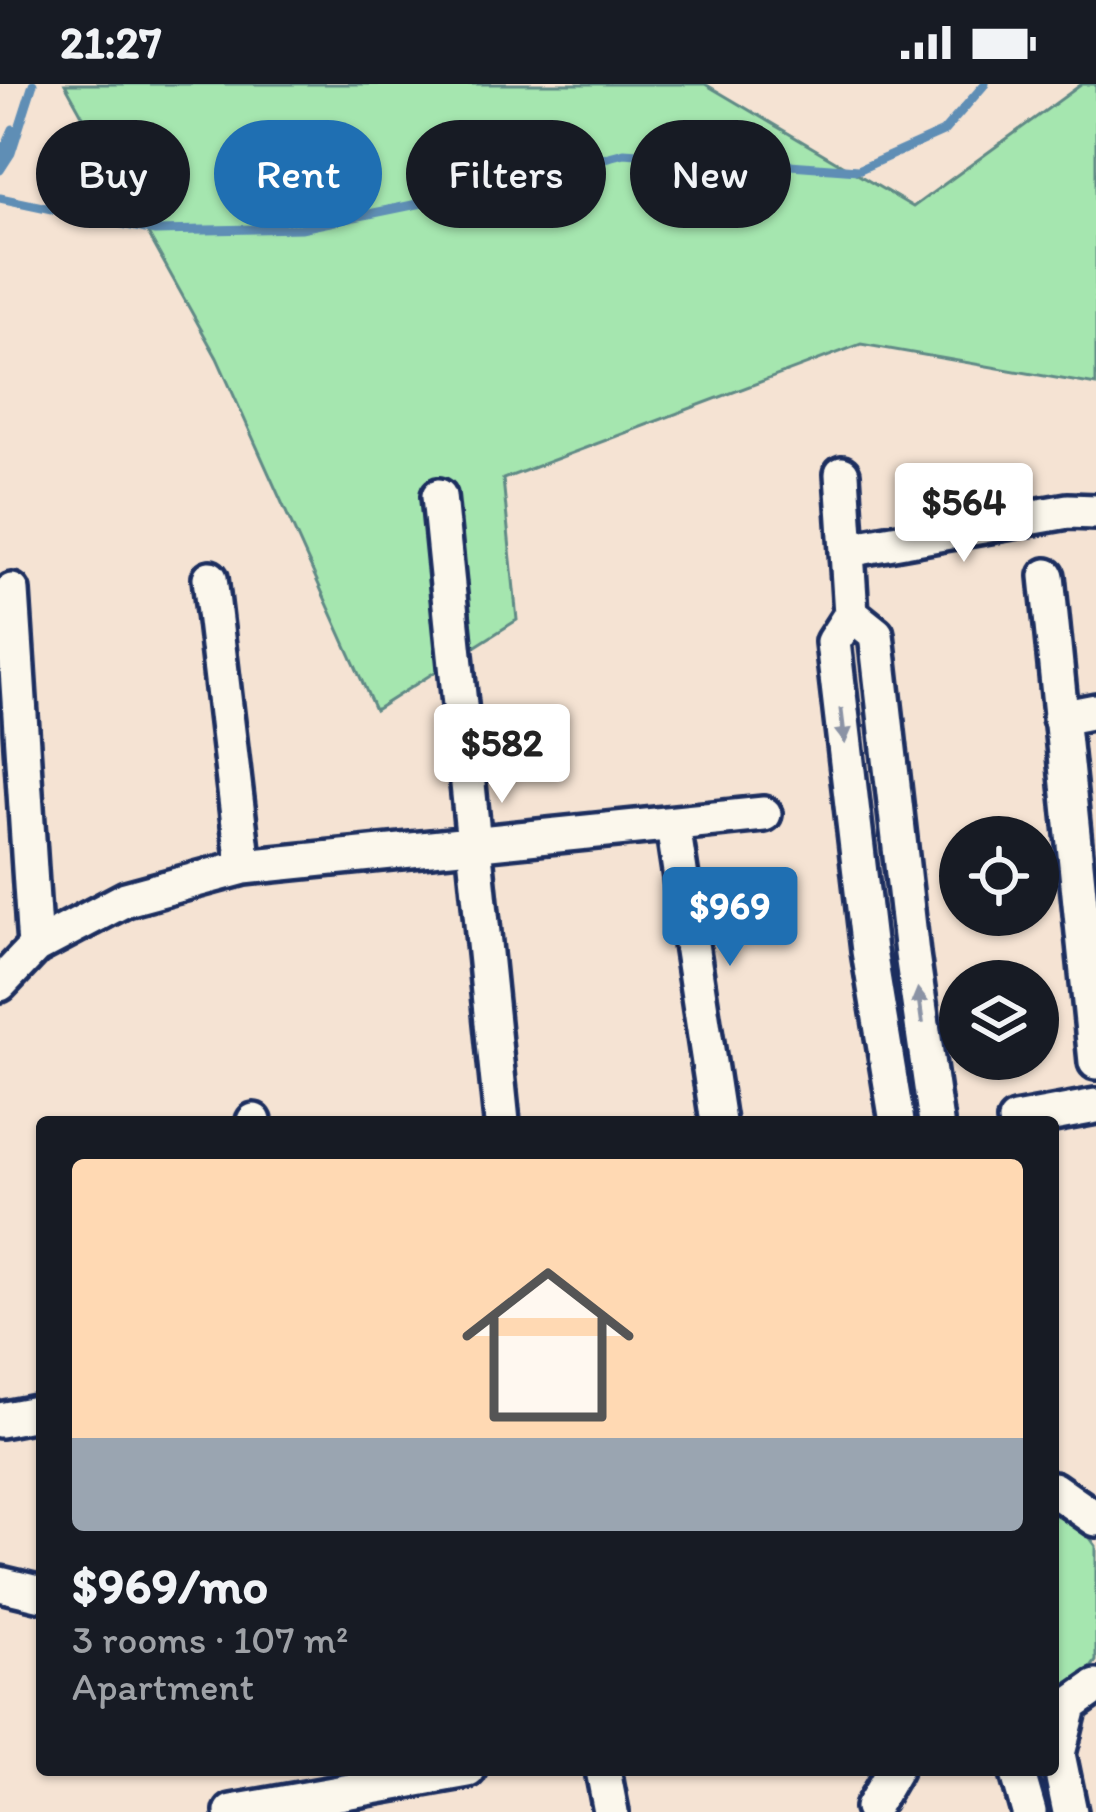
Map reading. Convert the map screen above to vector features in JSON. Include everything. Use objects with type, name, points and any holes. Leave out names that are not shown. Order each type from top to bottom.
[{"type":"street","points":[[842,474],[850,614],[833,642],[869,951],[896,1116]]},
{"type":"street","points":[[439,496],[501,1116]]},
{"type":"street","points":[[848,550],[1087,505]]},
{"type":"street","points":[[1047,576],[1096,1062]]},
{"type":"street","points":[[211,578],[244,867]]},
{"type":"street","points":[[12,591],[35,947]]},
{"type":"street","points":[[850,614],[876,634],[935,1116]]},
{"type":"street","points":[[1060,718],[1096,711]]},
{"type":"street","points":[[0,984],[35,947],[126,899],[244,867],[764,814]]},
{"type":"street","points":[[673,826],[717,1116]]},
{"type":"street","points":[[1042,1116],[1096,1106]]},
{"type":"street","points":[[0,1420],[36,1413]]},
{"type":"street","points":[[1059,1493],[1096,1519]]},
{"type":"street","points":[[0,1584],[36,1593]]},
{"type":"street","points":[[1061,1714],[1096,1687]]},
{"type":"street","points":[[1059,1759],[1070,1812]]},
{"type":"street","points":[[232,1812],[434,1776]]},
{"type":"street","points":[[604,1776],[611,1812]]},
{"type":"street","points":[[872,1808],[891,1776]]},
{"type":"street","points":[[1019,1776],[1029,1812]]},
{"type":"green space","points":[[65,84],[705,84],[766,120],[630,120],[630,228],[791,228],[791,135],[913,207],[1082,84],[1096,84],[1096,385],[861,344],[503,479],[517,620],[375,710],[217,358],[145,228],[190,228],[190,120],[85,120]]},
{"type":"green space","points":[[1059,1510],[1083,1528],[1096,1546],[1096,1661],[1079,1684],[1059,1696]]},
{"type":"waterway","points":[[0,170],[11,153],[33,84]]},
{"type":"waterway","points":[[0,198],[155,231],[301,228],[471,193],[624,153],[858,170],[943,132],[985,84]]},
{"type":"waterway","points":[[0,158],[13,129]]}]
